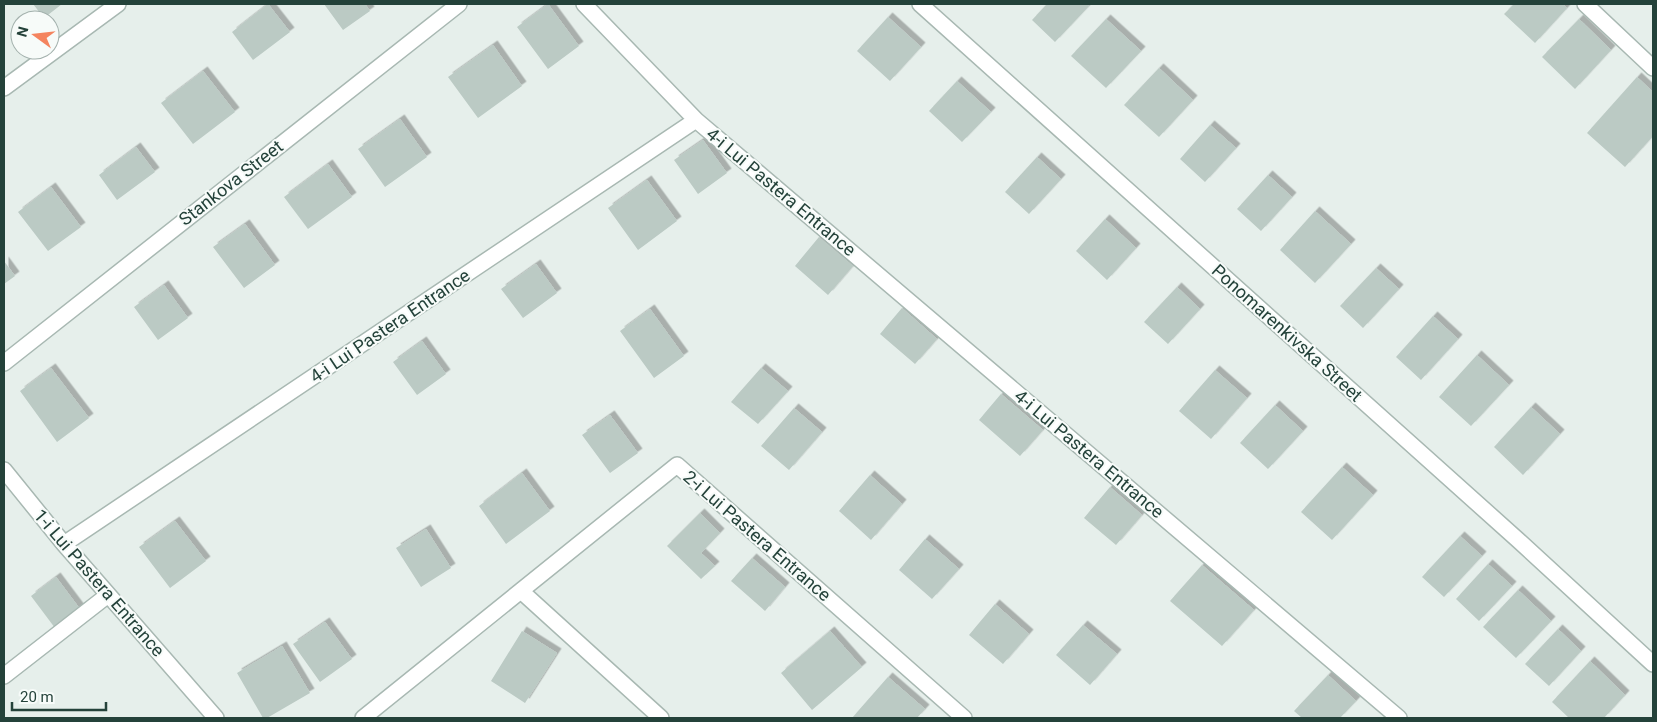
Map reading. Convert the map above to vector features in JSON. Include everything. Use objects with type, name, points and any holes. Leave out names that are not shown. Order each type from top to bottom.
[{"type":"street","points":[[4,88],[118,4]]},
{"type":"street","name":"Stankova Street","points":[[4,363],[459,4]]},
{"type":"street","points":[[584,4],[696,120]]},
{"type":"street","name":"Ponomarenkivska Street","points":[[920,4],[1518,540],[1653,664]]},
{"type":"street","points":[[1585,4],[1653,68]]},
{"type":"street","name":"4-i Lui Pastera Entrance","points":[[64,544],[696,120],[1399,718]]},
{"type":"street","name":"2-i Lui Pastera Entrance","points":[[364,718],[677,465],[964,718]]},
{"type":"street","name":"1-i Lui Pastera Entrance","points":[[4,470],[64,544],[216,718]]},
{"type":"street","points":[[521,590],[661,718]]},
{"type":"street","points":[[4,676],[108,595]]},
{"type":"building","points":[[33,4],[62,4],[54,10],[38,10]]},
{"type":"building","points":[[268,4],[290,32],[253,60],[232,32]]},
{"type":"building","points":[[324,4],[365,4],[370,11],[343,30]]},
{"type":"building","points":[[548,4],[579,46],[548,69],[517,27]]},
{"type":"building","points":[[1047,4],[1087,4],[1089,6],[1055,42],[1032,20]]},
{"type":"building","points":[[1514,4],[1563,4],[1567,8],[1535,43],[1504,14]]},
{"type":"building","points":[[888,17],[921,47],[890,81],[857,51]]},
{"type":"building","points":[[1106,19],[1141,51],[1106,88],[1071,56]]},
{"type":"building","points":[[1579,19],[1611,50],[1575,89],[1542,57]]},
{"type":"building","points":[[493,45],[522,86],[478,118],[448,77]]},
{"type":"building","points":[[1159,68],[1193,100],[1159,137],[1124,105]]},
{"type":"building","points":[[203,71],[235,112],[193,144],[161,103]]},
{"type":"building","points":[[1637,77],[1653,92],[1653,136],[1625,167],[1587,133]]},
{"type":"building","points":[[957,81],[991,112],[962,142],[929,111]]},
{"type":"building","points":[[400,119],[427,157],[385,187],[358,149]]},
{"type":"building","points":[[1210,125],[1236,148],[1205,182],[1180,159]]},
{"type":"building","points":[[703,140],[727,173],[698,194],[674,160]]},
{"type":"building","points":[[136,147],[155,172],[117,200],[99,175]]},
{"type":"building","points":[[1037,157],[1061,179],[1029,214],[1005,192]]},
{"type":"building","points":[[328,164],[352,197],[308,229],[284,197]]},
{"type":"building","points":[[1268,175],[1292,197],[1261,231],[1237,209]]},
{"type":"building","points":[[647,180],[677,221],[638,250],[608,208]]},
{"type":"building","points":[[51,187],[81,227],[48,251],[18,212]]},
{"type":"building","points":[[1315,211],[1351,244],[1315,283],[1280,250]]},
{"type":"building","points":[[1105,219],[1136,248],[1107,280],[1076,251]]},
{"type":"building","points":[[245,224],[275,265],[244,288],[213,247]]},
{"type":"building","points":[[819,237],[853,266],[828,295],[795,266]]},
{"type":"building","points":[[4,261],[15,276],[4,284]]},
{"type":"building","points":[[536,264],[557,293],[523,318],[501,289]]},
{"type":"building","points":[[1376,268],[1399,289],[1363,328],[1340,306]]},
{"type":"building","points":[[164,285],[188,318],[158,340],[134,307]]},
{"type":"building","points":[[1177,287],[1200,309],[1168,344],[1144,322]]},
{"type":"building","points":[[902,308],[937,339],[915,364],[880,334]]},
{"type":"building","points":[[650,309],[684,356],[654,378],[620,331]]},
{"type":"building","points":[[1433,316],[1458,339],[1421,380],[1396,357]]},
{"type":"building","points":[[422,341],[446,374],[417,395],[393,362]]},
{"type":"building","points":[[1477,355],[1509,385],[1471,426],[1439,397]]},
{"type":"building","points":[[51,368],[89,418],[57,442],[20,391]]},
{"type":"building","points":[[761,368],[788,391],[758,424],[731,402]]},
{"type":"building","points":[[1215,370],[1247,398],[1211,439],[1179,411]]},
{"type":"building","points":[[1001,394],[1043,430],[1020,456],[979,420]]},
{"type":"building","points":[[1275,405],[1303,431],[1268,469],[1240,443]]},
{"type":"building","points":[[1531,407],[1560,434],[1523,475],[1494,447]]},
{"type":"building","points":[[794,408],[822,432],[789,470],[761,446]]},
{"type":"building","points":[[610,415],[638,453],[610,473],[582,435]]},
{"type":"building","points":[[1342,467],[1373,495],[1332,540],[1301,512]]},
{"type":"building","points":[[522,473],[550,511],[506,544],[479,506]]},
{"type":"building","points":[[870,475],[902,504],[871,540],[839,511]]},
{"type":"building","points":[[1110,487],[1142,515],[1116,545],[1084,518]]},
{"type":"building","points":[[700,513],[720,533],[701,553],[715,566],[701,579],[667,546]]},
{"type":"building","points":[[175,521],[206,561],[170,588],[139,547]]},
{"type":"building","points":[[426,529],[451,568],[421,587],[396,548]]},
{"type":"building","points":[[1460,536],[1482,556],[1444,597],[1422,577]]},
{"type":"building","points":[[925,539],[959,569],[932,599],[899,570]]},
{"type":"building","points":[[752,558],[785,587],[765,611],[731,581]]},
{"type":"building","points":[[1488,564],[1512,586],[1479,621],[1456,599]]},
{"type":"building","points":[[1202,565],[1254,610],[1222,646],[1170,601]]},
{"type":"building","points":[[56,577],[83,613],[58,632],[31,596]]},
{"type":"building","points":[[1518,590],[1551,621],[1516,658],[1483,627]]},
{"type":"building","points":[[995,604],[1029,634],[1003,664],[969,635]]},
{"type":"building","points":[[325,622],[352,659],[320,682],[293,644]]},
{"type":"building","points":[[1083,625],[1117,654],[1090,685],[1056,655]]},
{"type":"building","points":[[1558,629],[1581,651],[1549,686],[1525,664]]},
{"type":"building","points":[[522,631],[557,653],[525,703],[491,681]]},
{"type":"building","points":[[830,631],[862,667],[812,710],[781,673]]},
{"type":"building","points":[[282,646],[310,693],[267,718],[263,718],[237,673]]},
{"type":"building","points":[[1590,661],[1625,695],[1604,718],[1569,718],[1552,702]]},
{"type":"building","points":[[1328,675],[1356,701],[1340,718],[1302,718],[1294,711]]},
{"type":"building","points":[[888,677],[925,709],[917,718],[852,718]]}]
